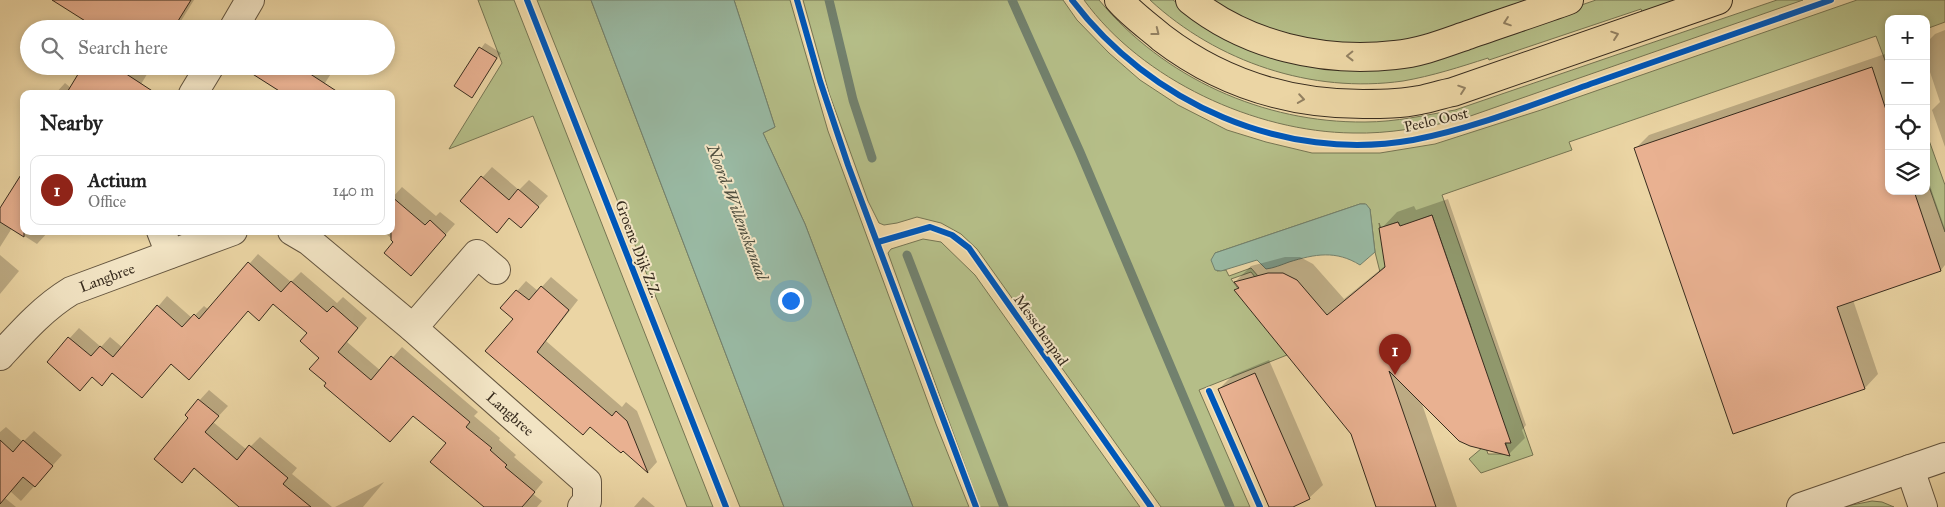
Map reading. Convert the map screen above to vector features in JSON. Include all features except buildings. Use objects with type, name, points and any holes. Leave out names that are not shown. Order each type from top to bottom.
[{"type":"main road","name":"Peelo Oost","points":[[1119,0],[1151,29],[1182,53],[1212,70],[1246,86],[1281,96],[1335,104],[1387,104],[1419,100],[1453,92],[1718,0]]},
{"type":"main road","points":[[1190,0],[1219,20],[1262,40],[1280,46],[1309,53],[1341,56],[1396,56],[1428,49],[1570,0]]},
{"type":"street","points":[[238,20],[250,0]]},
{"type":"street","points":[[195,90],[205,75]]},
{"type":"street","name":"Langbree","points":[[0,356],[33,320],[56,300],[71,291],[166,243],[211,235]]},
{"type":"street","name":"Langbree","points":[[299,235],[309,241],[413,328],[587,482],[587,501],[582,507]]},
{"type":"street","points":[[413,328],[477,254],[496,270]]},
{"type":"street","points":[[1801,507],[1945,457]]},
{"type":"street","points":[[1910,469],[1923,507]]},
{"type":"green space","points":[[478,0],[514,0],[713,507],[687,507],[533,116],[449,149],[502,63]]},
{"type":"green space","points":[[537,0],[591,0],[784,507],[740,507]]},
{"type":"green space","points":[[734,0],[790,0],[828,131],[936,424],[969,507],[913,507],[805,224],[763,133],[775,127]]},
{"type":"green space","points":[[803,0],[1063,0],[1077,20],[1109,53],[1140,80],[1178,105],[1227,130],[1312,153],[1380,153],[1435,144],[1541,110],[1857,0],[1945,0],[1945,22],[1930,28],[1930,15],[1885,15],[1885,60],[1876,36],[1569,142],[1572,150],[1442,195],[1533,455],[1481,473],[1469,459],[1482,448],[1486,448],[1488,454],[1509,454],[1470,324],[1432,215],[1400,227],[1398,222],[1381,228],[1379,223],[1386,267],[1380,272],[1375,252],[1370,209],[1365,204],[1360,204],[1215,253],[1217,271],[1226,270],[1229,276],[1251,268],[1258,276],[1255,277],[1251,272],[1231,279],[1287,355],[1199,390],[1250,507],[1161,507],[977,249],[961,234],[941,223],[917,217],[897,223],[884,225],[879,223],[868,201],[829,93]]},
{"type":"green space","points":[[1084,0],[1099,0],[1125,28],[1154,52],[1185,73],[1218,91],[1253,104],[1290,114],[1327,120],[1377,122],[1455,110],[1777,0],[1803,0],[1459,120],[1406,130],[1353,133],[1316,130],[1278,123],[1240,112],[1204,96],[1169,77],[1137,54],[1108,29]]},
{"type":"green space","points":[[1150,0],[1173,0],[1216,30],[1433,56],[1596,0],[1676,0],[1642,12],[1641,9],[1489,60],[1488,58],[1414,79],[1369,84],[1334,83],[1268,69],[1205,41],[1176,22]]},
{"type":"green space","points":[[1206,0],[1540,0],[1419,42],[1352,49],[1277,35]]},
{"type":"green space","points":[[1930,143],[1945,185],[1945,232],[1930,189]]},
{"type":"green space","points":[[923,239],[941,242],[975,275],[1140,507],[980,507],[888,253],[891,249]]},
{"type":"green space","points":[[1872,501],[1882,502],[1894,507],[1842,507]]},
{"type":"water","name":"Noord-Willemskanaal","points":[[591,0],[734,0],[775,127],[763,133],[805,224],[913,507],[784,507]]},
{"type":"water","points":[[1360,204],[1366,204],[1370,209],[1375,252],[1360,265],[1334,255],[1317,255],[1266,269],[1257,260],[1221,271],[1215,270],[1211,260],[1215,253]]},
{"type":"waterway","points":[[829,0],[853,100],[872,158]]},
{"type":"waterway","points":[[1012,0],[1080,152],[1230,507]]},
{"type":"waterway","points":[[907,255],[1004,507]]},
{"type":"cycle path","name":"Groene Dijk Z.Z.","points":[[527,0],[726,507]]},
{"type":"cycle path","points":[[797,0],[820,81],[848,165],[976,507]]},
{"type":"cycle path","points":[[1072,0],[1104,37],[1140,69],[1180,96],[1223,117],[1269,133],[1316,142],[1364,145],[1413,140],[1484,122],[1831,0]]},
{"type":"cycle path","name":"Messchenpad","points":[[878,242],[930,227],[952,235],[969,248],[1151,507]]},
{"type":"cycle path","points":[[1209,391],[1260,507]]},
{"type":"place","name":"Actium","points":[[1395,375]]}]
